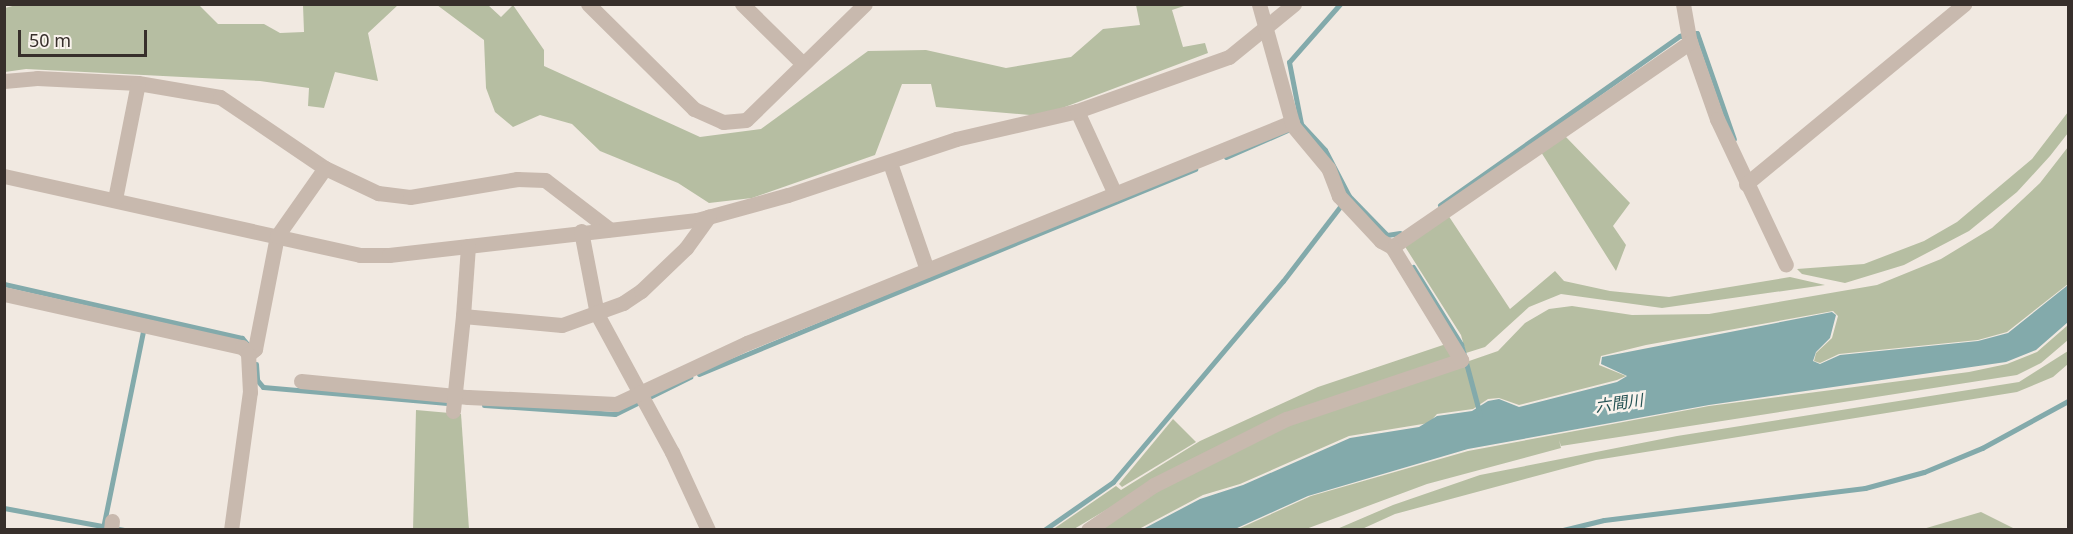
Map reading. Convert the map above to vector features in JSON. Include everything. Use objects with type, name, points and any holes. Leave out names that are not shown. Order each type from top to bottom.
[{"type":"street","points":[[588,4],[694,109],[723,122],[746,120],[865,4]]},
{"type":"street","points":[[742,4],[802,63]]},
{"type":"street","points":[[1259,4],[1268,27],[1294,127],[1328,168],[1340,196],[1381,241],[1396,244],[1689,37]]},
{"type":"street","points":[[4,176],[360,255],[389,255],[581,231],[609,230],[710,216],[890,163],[956,139],[1077,111],[1229,57],[1294,4]]},
{"type":"street","points":[[1683,4],[1689,37],[1746,184],[1786,265]]},
{"type":"street","points":[[1746,184],[1964,4]]},
{"type":"street","points":[[4,81],[37,78],[138,83],[227,100],[326,168],[378,193],[395,197],[517,179],[545,180],[609,230]]},
{"type":"street","points":[[115,199],[138,83]]},
{"type":"street","points":[[1077,111],[1115,194]]},
{"type":"street","points":[[302,381],[454,403],[603,405],[644,400],[927,270],[1115,194],[1294,127]]},
{"type":"street","points":[[890,163],[927,270]]},
{"type":"street","points":[[231,530],[250,392],[251,352],[277,236],[326,168]]},
{"type":"street","points":[[463,316],[553,326],[597,314],[641,291],[686,248],[710,216]]},
{"type":"street","points":[[581,231],[597,314],[644,400],[708,530]]},
{"type":"street","points":[[1088,530],[1154,485],[1286,419],[1461,360],[1396,244]]},
{"type":"street","points":[[454,403],[468,246]]},
{"type":"street","points":[[4,294],[242,347],[251,352]]},
{"type":"green space","points":[[20,4],[199,5],[218,24],[264,24],[280,33],[304,32],[303,5],[398,5],[368,33],[378,81],[335,72],[324,108],[308,106],[309,88],[260,81],[26,69],[5,72],[5,8]]},
{"type":"green space","points":[[437,5],[488,5],[501,17],[513,5],[544,50],[544,66],[700,137],[761,129],[868,51],[926,50],[1006,68],[1071,57],[1103,29],[1140,25],[1136,5],[1187,5],[1172,10],[1183,47],[1205,43],[1208,53],[1041,116],[936,107],[931,84],[902,84],[875,155],[752,198],[709,203],[678,183],[600,151],[572,124],[540,115],[513,127],[495,112],[486,88],[484,40]]},
{"type":"green space","points":[[2068,112],[2068,133],[2050,156],[2017,192],[1969,231],[1904,265],[1845,283],[1802,274],[1797,269],[1864,264],[1924,241],[1957,222],[2032,159]]},
{"type":"green space","points":[[1565,136],[1630,203],[1613,226],[1626,245],[1616,271],[1541,152]]},
{"type":"green space","points":[[2068,147],[2068,284],[2007,332],[1978,340],[1839,354],[1820,363],[1814,361],[1816,353],[1832,338],[1838,316],[1833,311],[1646,345],[1601,356],[1599,365],[1626,376],[1617,380],[1519,405],[1499,398],[1488,399],[1473,409],[1437,414],[1429,423],[1349,436],[1240,484],[1203,495],[1139,529],[1097,530],[1169,483],[1293,422],[1498,351],[1525,323],[1549,309],[1572,306],[1632,315],[1709,314],[1877,285],[1941,259],[1992,228],[2040,183]]},
{"type":"green space","points":[[1448,215],[1510,309],[1555,271],[1564,281],[1610,291],[1669,297],[1790,277],[1825,285],[1662,308],[1561,294],[1529,307],[1485,347],[1466,353],[1461,335],[1404,245]]},
{"type":"green space","points":[[2068,325],[2068,340],[2041,363],[2017,375],[1561,446],[1559,440],[1561,448],[1427,484],[1306,529],[1238,529],[1311,496],[1468,451],[1709,406],[1969,372],[2007,364],[2037,352]]},
{"type":"green space","points":[[1446,344],[1454,356],[1165,475],[1074,529],[1052,530],[1116,486],[1121,490],[1200,441],[1318,387]]},
{"type":"green space","points":[[2068,351],[2068,364],[2053,377],[2017,392],[1596,460],[1395,514],[1362,529],[1337,529],[1393,505],[1480,475],[1677,436],[2019,382]]},
{"type":"green space","points":[[416,410],[461,414],[469,529],[413,530]]},
{"type":"green space","points":[[1173,419],[1196,442],[1122,487],[1119,484]]},
{"type":"green space","points":[[1981,512],[2015,529],[1923,529]]},
{"type":"water","name":"六間川","points":[[2068,285],[2068,322],[2036,350],[2006,362],[1709,405],[1468,449],[1308,496],[1235,529],[1143,529],[1200,499],[1243,485],[1350,438],[1419,427],[1437,416],[1472,411],[1488,401],[1499,399],[1519,407],[1617,382],[1627,376],[1601,364],[1602,357],[1832,312],[1836,315],[1830,338],[1816,352],[1813,361],[1820,364],[1840,355],[1978,341],[2008,333]]},
{"type":"waterway","points":[[1340,4],[1289,62],[1301,124],[1325,150],[1349,196],[1387,235],[1400,233]]},
{"type":"waterway","points":[[1440,205],[1680,36],[1697,33],[1734,139]]},
{"type":"waterway","points":[[1226,157],[1301,124]]},
{"type":"waterway","points":[[699,374],[1195,169]]},
{"type":"waterway","points":[[1044,530],[1113,482],[1283,281],[1342,204]]},
{"type":"waterway","points":[[1413,267],[1461,344],[1480,415]]},
{"type":"waterway","points":[[4,284],[242,338],[248,345]]},
{"type":"waterway","points":[[104,523],[144,327]]},
{"type":"waterway","points":[[256,364],[257,380],[263,387],[447,403]]},
{"type":"waterway","points":[[484,405],[615,414],[690,377]]},
{"type":"waterway","points":[[1563,530],[1604,520],[1865,488],[1924,472],[1982,448],[2068,401]]},
{"type":"waterway","points":[[4,508],[124,530]]}]
